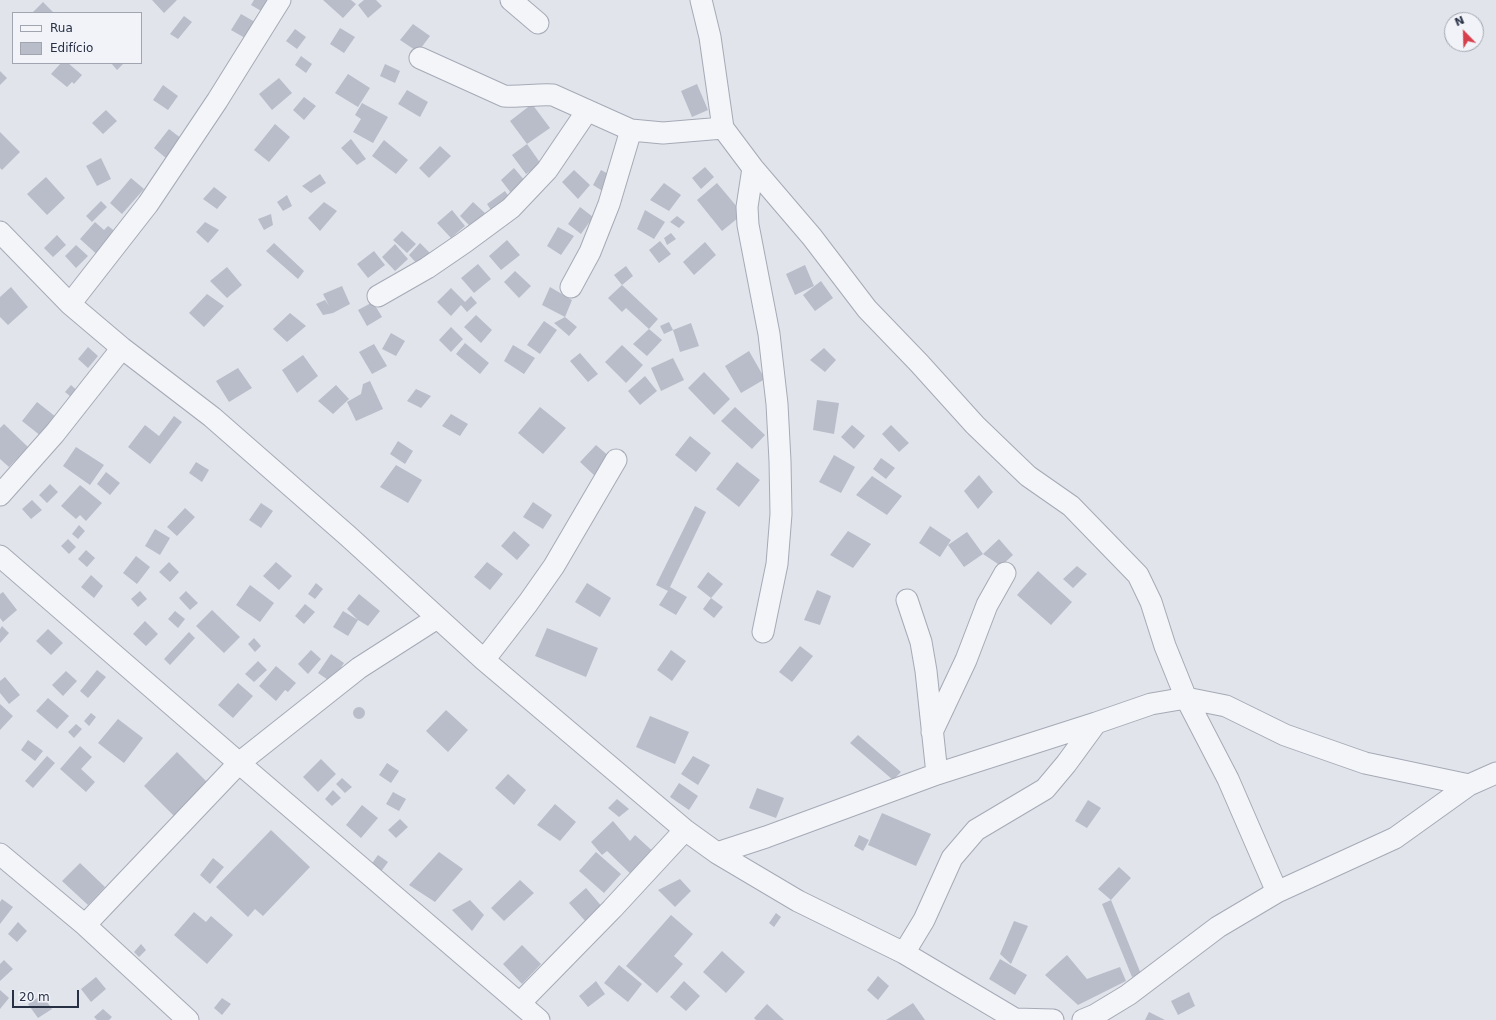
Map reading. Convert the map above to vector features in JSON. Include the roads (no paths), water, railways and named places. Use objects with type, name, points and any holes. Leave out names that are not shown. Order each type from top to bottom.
[{"type":"street","points":[[70,304],[148,204],[217,101],[280,0]]},
{"type":"street","points":[[511,0],[538,23]]},
{"type":"street","points":[[701,0],[710,37],[723,128],[753,168],[812,237],[867,309],[919,363],[975,425],[1028,476],[1071,506],[1138,576],[1151,602],[1165,646],[1186,698],[1228,779],[1277,892]]},
{"type":"street","points":[[420,58],[504,96],[520,97],[540,94],[553,95],[631,130],[662,133],[723,128]]},
{"type":"street","points":[[378,296],[427,268],[511,208],[547,170],[587,111]]},
{"type":"street","points":[[571,287],[590,252],[601,225],[631,130]]},
{"type":"street","points":[[753,168],[747,207],[748,225],[769,334],[777,404],[782,514],[777,564],[763,632]]},
{"type":"street","points":[[0,232],[70,304],[122,348],[212,417],[348,536],[484,660],[685,830],[717,853],[798,901],[904,953],[1015,1020],[1053,1020]]},
{"type":"street","points":[[0,495],[55,432],[122,348]]},
{"type":"street","points":[[484,660],[528,603],[554,566],[616,460]]},
{"type":"street","points":[[0,556],[539,1020]]},
{"type":"street","points":[[932,732],[966,660],[987,605],[1005,573]]},
{"type":"street","points":[[907,600],[922,642],[938,774]]},
{"type":"street","points":[[84,925],[239,763],[359,668],[437,618]]},
{"type":"street","points":[[717,853],[766,837],[938,774],[1151,704],[1186,698],[1226,706],[1285,734],[1365,763],[1469,785]]},
{"type":"street","points":[[904,953],[924,920],[952,858],[976,830],[1044,788],[1066,764],[1096,723]]},
{"type":"street","points":[[1083,1020],[1095,1015],[1128,995],[1218,927],[1277,892],[1395,838],[1469,785],[1496,773]]},
{"type":"street","points":[[520,1003],[612,909],[685,830]]},
{"type":"street","points":[[0,854],[84,925],[188,1020]]}]
